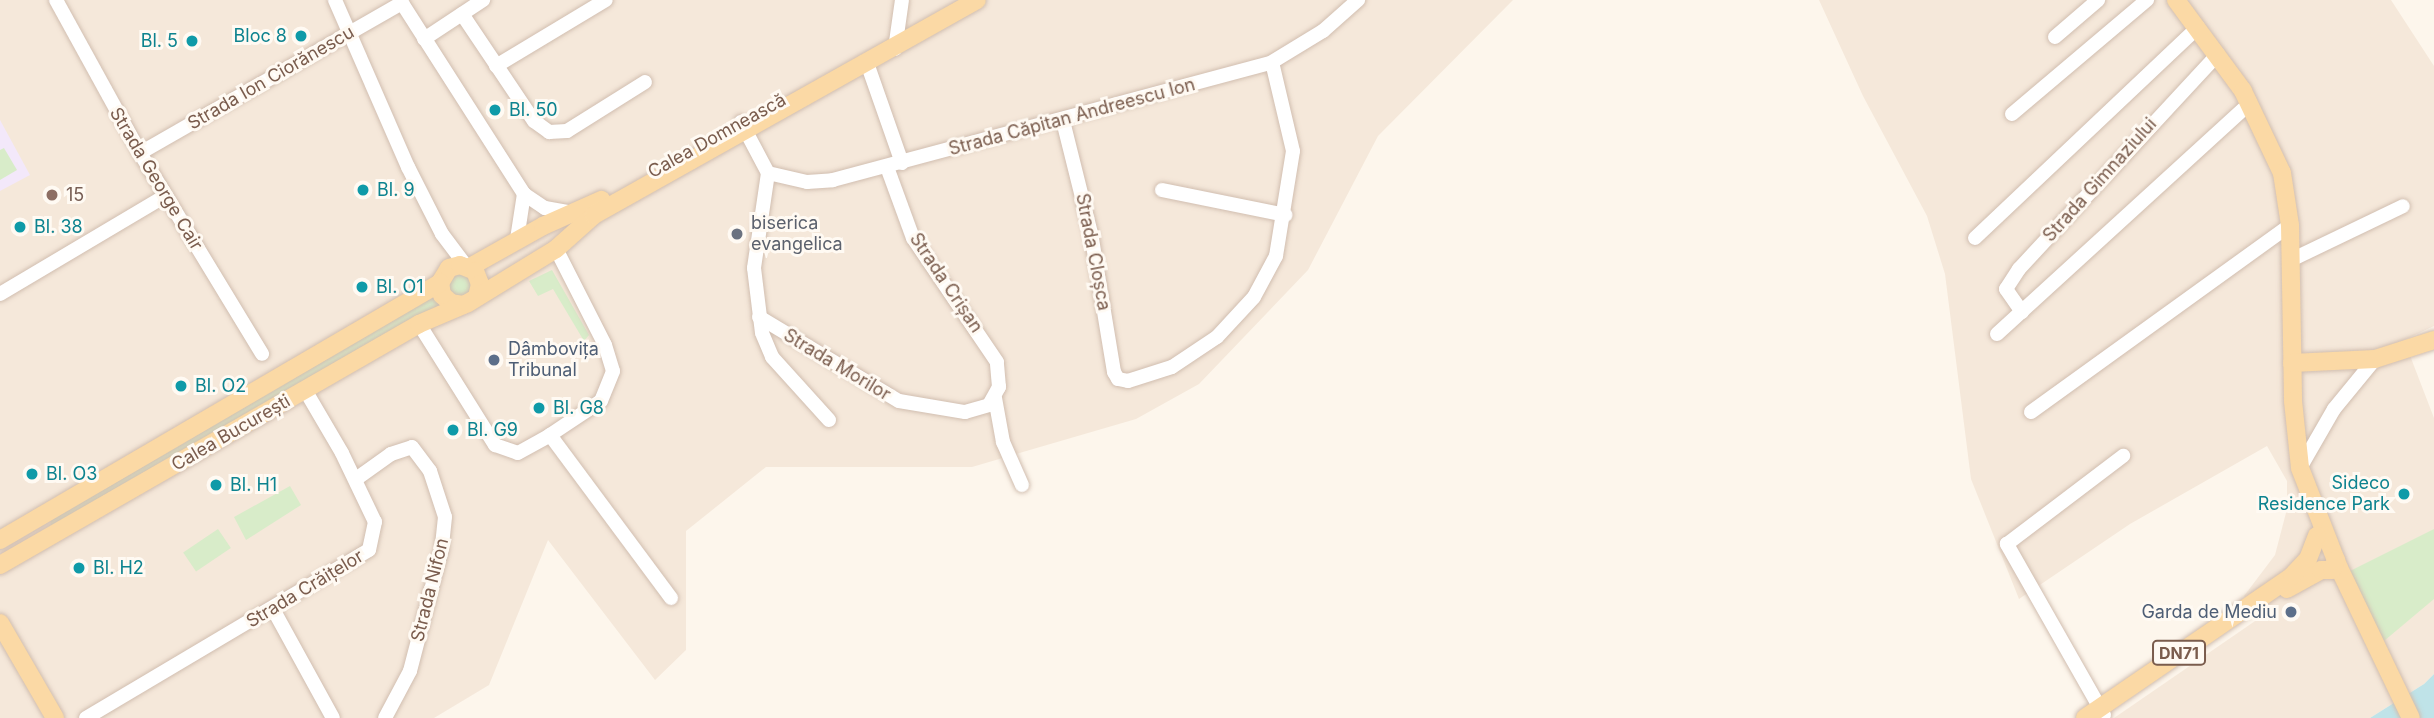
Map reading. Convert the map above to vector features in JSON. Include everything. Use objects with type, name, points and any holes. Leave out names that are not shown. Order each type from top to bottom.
[{"type":"main road","name":"Calea Domnească","points":[[468,266],[867,63],[962,0]]},
{"type":"main road","name":"Calea Domnească","points":[[556,249],[594,215],[743,126],[977,0]]},
{"type":"main road","points":[[2176,0],[2218,54],[2250,103],[2282,173],[2290,225],[2292,363],[2300,468],[2333,569]]},
{"type":"main road","name":"Calea București","points":[[0,565],[412,328],[470,301],[556,249]]},
{"type":"main road","points":[[442,277],[446,299],[470,301],[481,284],[468,266]]},
{"type":"main road","name":"Calea București","points":[[0,540],[442,277],[468,266]]},
{"type":"main road","points":[[2292,363],[2375,359],[2434,340]]},
{"type":"main road","points":[[2314,510],[2317,536],[2375,642],[2411,718]]},
{"type":"main road","points":[[2294,580],[2308,559],[2317,536]]},
{"type":"main road","points":[[2294,580],[2321,575],[2333,569]]},
{"type":"main road","points":[[2294,580],[2333,569]]},
{"type":"main road","name":"DN71","points":[[2097,715],[2294,580]]},
{"type":"main road","points":[[0,623],[55,718]]},
{"type":"main road","points":[[0,648],[42,718]]},
{"type":"street","name":"Strada George Cair","points":[[56,0],[165,196],[262,354]]},
{"type":"street","points":[[335,0],[442,234],[468,266]]},
{"type":"street","points":[[425,39],[483,0]]},
{"type":"street","points":[[496,66],[606,0]]},
{"type":"street","points":[[895,43],[902,0]]},
{"type":"street","name":"Strada Căpitan Andreescu Ion","points":[[768,173],[820,182],[1063,121],[1272,62],[1323,31],[1358,0]]},
{"type":"street","points":[[2054,37],[2098,0]]},
{"type":"street","points":[[2012,114],[2147,0]]},
{"type":"street","name":"Strada Ion Ciorănescu","points":[[140,153],[401,1]]},
{"type":"street","points":[[401,1],[523,194],[545,208],[572,214]]},
{"type":"street","points":[[462,14],[534,121],[555,134],[645,82]]},
{"type":"street","name":"Strada Gimnaziului","points":[[1975,238],[2198,27]]},
{"type":"street","name":"Strada Gimnaziului","points":[[2022,312],[2006,289],[2019,269],[2218,54]]},
{"type":"street","points":[[1162,190],[1286,215],[1293,151],[1272,62]]},
{"type":"street","name":"Strada Crișan","points":[[867,63],[913,238],[995,356],[1000,375],[995,398],[1003,442],[1022,485]]},
{"type":"street","points":[[1997,334],[2250,103]]},
{"type":"street","name":"Strada Cloșca","points":[[1063,121],[1091,233],[1114,372],[1122,380],[1172,367],[1217,337],[1242,312],[1276,256],[1286,215]]},
{"type":"street","points":[[743,126],[768,173],[754,268],[759,317],[772,357],[829,420]]},
{"type":"street","points":[[517,239],[523,194]]},
{"type":"street","points":[[0,294],[165,196]]},
{"type":"street","points":[[2291,260],[2403,206]]},
{"type":"street","points":[[2031,412],[2290,225]]},
{"type":"street","points":[[442,234],[442,277]]},
{"type":"street","points":[[412,328],[495,445],[518,453],[589,410],[607,391],[613,371],[605,345],[556,249]]},
{"type":"street","name":"Strada Morilor","points":[[759,317],[899,401],[965,412],[978,411],[995,398]]},
{"type":"street","points":[[2300,468],[2334,409],[2375,359]]},
{"type":"street","name":"Strada Crăițelor","points":[[86,718],[369,550],[374,522],[356,479],[305,390]]},
{"type":"street","points":[[550,435],[670,598]]},
{"type":"street","name":"Strada Nifon","points":[[356,479],[397,451],[412,447],[430,471],[445,517],[442,548],[410,671],[386,718]]},
{"type":"street","points":[[2097,715],[2007,544],[2123,456]]},
{"type":"street","points":[[273,609],[333,718]]},
{"type":"shaded area","points":[[0,0],[1513,0],[1378,136],[1308,270],[1199,384],[1136,419],[972,467],[766,467],[686,531],[686,650],[655,680],[548,540],[489,685],[434,718],[0,718]]},
{"type":"shaded area","points":[[1819,0],[2391,0],[2434,66],[2434,326],[2404,340],[2434,418],[2434,674],[2424,684],[2370,718],[2114,718],[2258,619],[2244,596],[2275,555],[2287,509],[2287,481],[2267,446],[2130,524],[2019,599],[1971,479],[1945,274],[1927,216],[1863,96]]},
{"type":"shaded area","points":[[0,120],[30,175],[0,191]]},
{"type":"green space","points":[[4,148],[17,170],[0,180],[0,150]]},
{"type":"green space","points":[[552,270],[589,335],[584,341],[553,289],[538,296],[529,281]]},
{"type":"green space","points":[[459,272],[471,277],[472,291],[459,298],[449,292],[449,278]]},
{"type":"green space","points":[[437,293],[445,304],[50,528],[52,514]]},
{"type":"green space","points":[[290,486],[301,505],[246,540],[234,517]]},
{"type":"green space","points":[[218,529],[231,548],[196,572],[183,552]]},
{"type":"green space","points":[[2434,529],[2434,599],[2384,641],[2350,571]]},
{"type":"water","points":[[2434,674],[2434,718],[2370,718],[2424,684]]},
{"type":"place","name":"Bloc 8","points":[[301,36]]},
{"type":"place","name":"Bl. 5","points":[[192,41]]},
{"type":"place","name":"Bl. 50","points":[[495,110]]},
{"type":"place","name":"Bl. 9","points":[[363,190]]},
{"type":"place","name":"15","points":[[52,195]]},
{"type":"place","name":"Bl. 38","points":[[20,227]]},
{"type":"place","name":"biserica evangelica","points":[[737,234]]},
{"type":"place","name":"Bl. O1","points":[[362,287]]},
{"type":"place","name":"Dâmbovița Tribunal","points":[[494,360]]},
{"type":"place","name":"Bl. O2","points":[[181,386]]},
{"type":"place","name":"Bl. G8","points":[[539,408]]},
{"type":"place","name":"Bl. G9","points":[[453,430]]},
{"type":"place","name":"Bl. O3","points":[[32,474]]},
{"type":"place","name":"Bl. H1","points":[[216,485]]},
{"type":"place","name":"Sideco Residence Park","points":[[2404,494]]},
{"type":"place","name":"Bl. H2","points":[[79,568]]},
{"type":"place","name":"Garda de Mediu","points":[[2291,612]]}]
